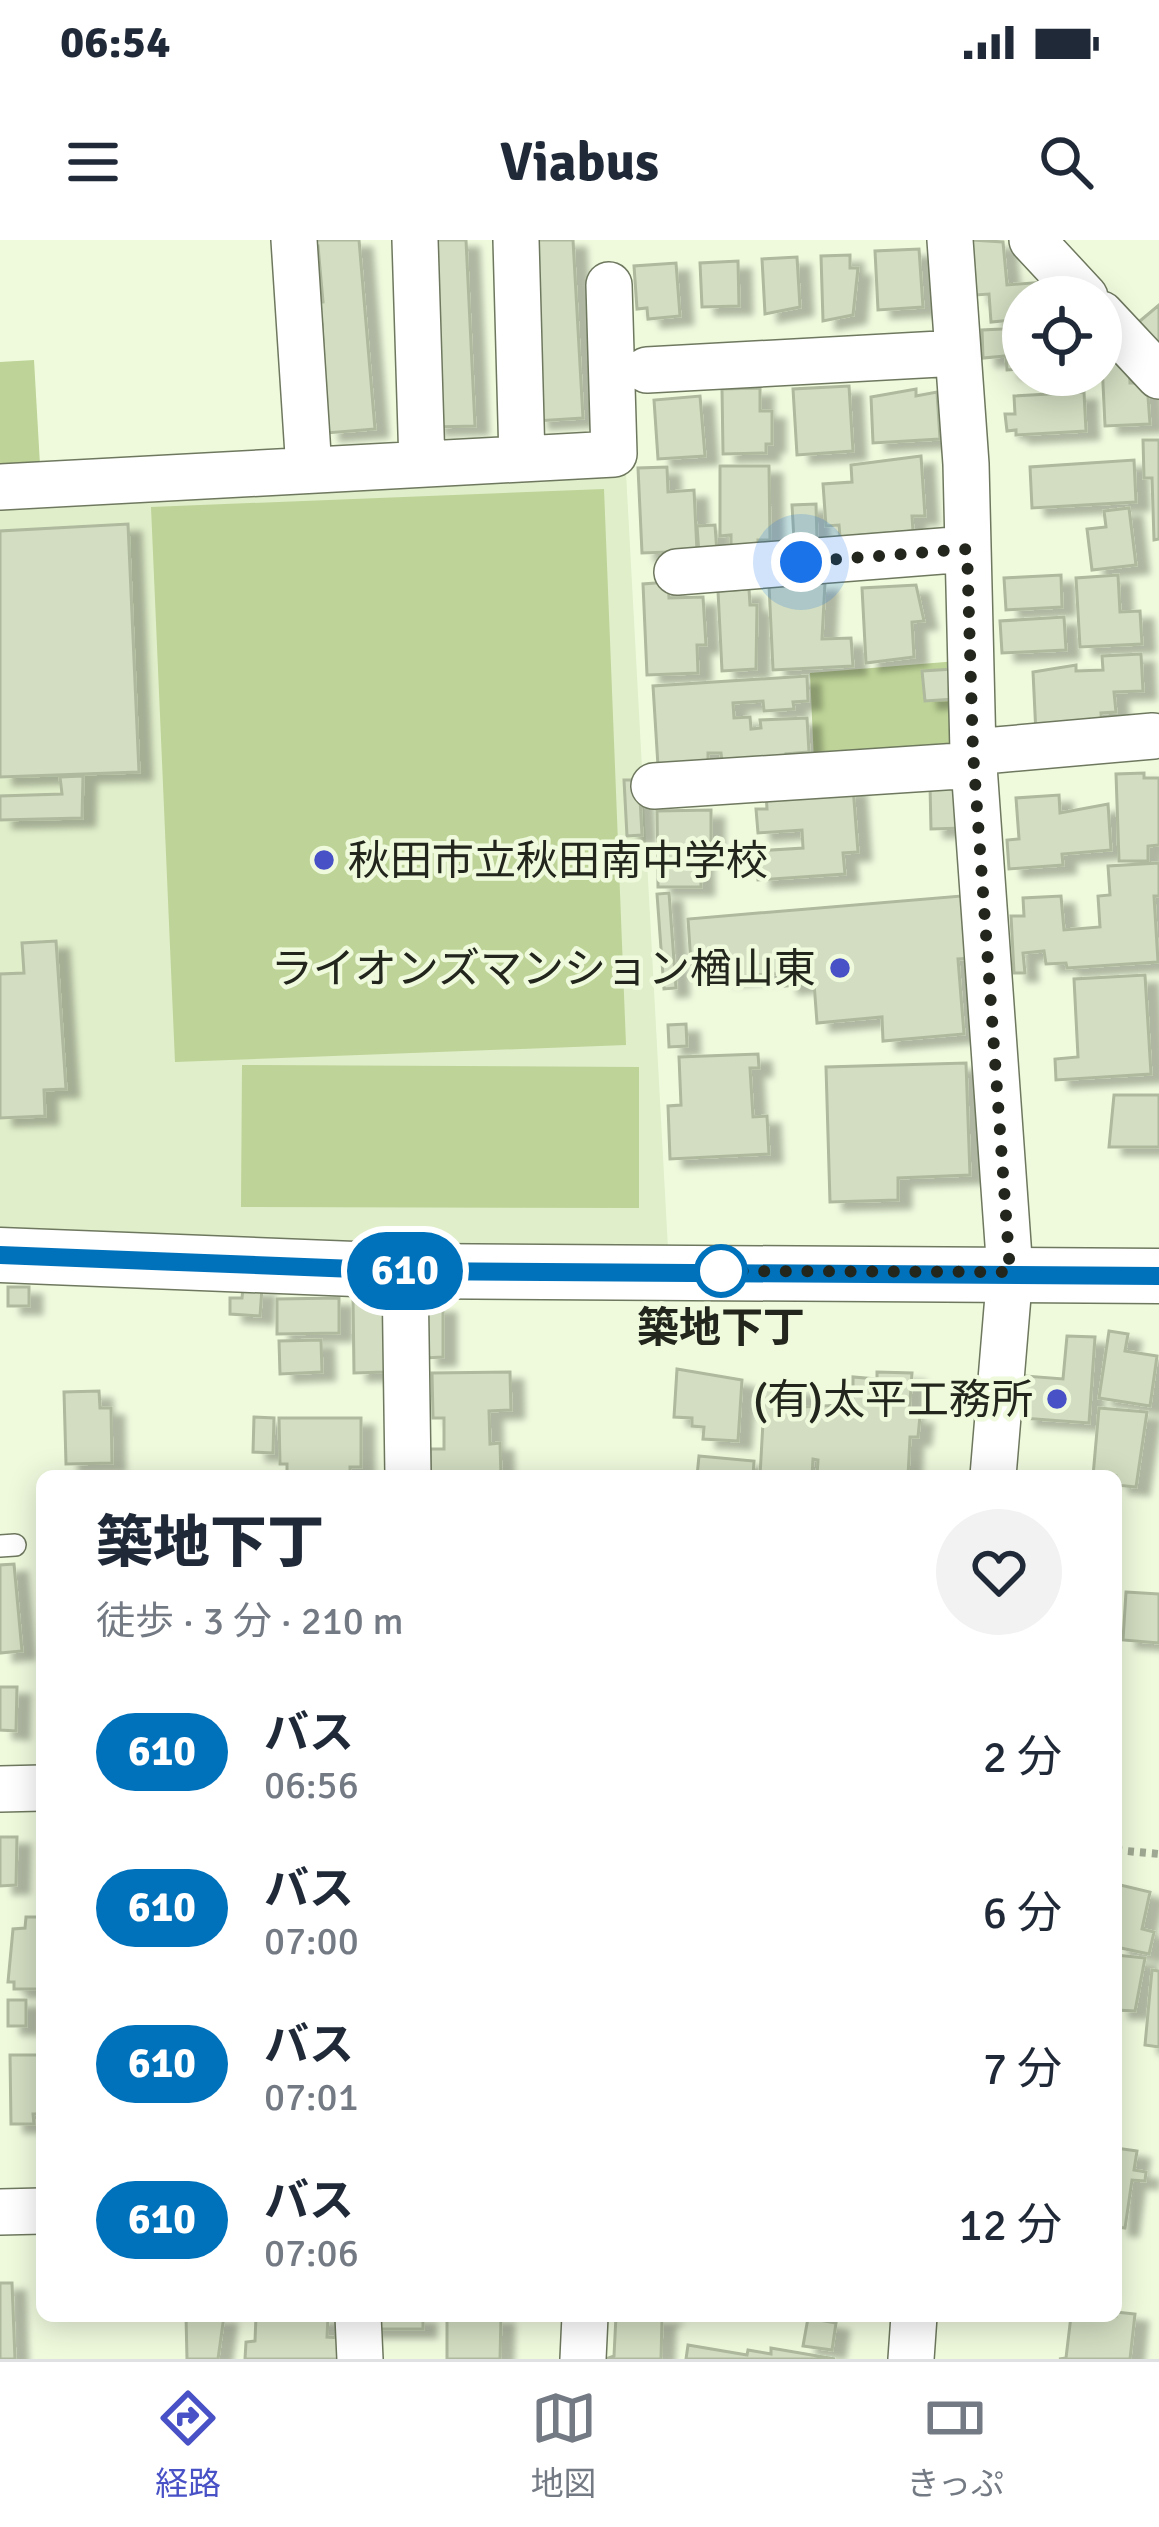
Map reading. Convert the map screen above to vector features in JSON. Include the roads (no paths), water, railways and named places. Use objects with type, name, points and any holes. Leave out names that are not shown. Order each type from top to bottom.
[{"type":"street","points":[[294,240],[309,470]]},
{"type":"street","points":[[415,240],[422,464]]},
{"type":"street","points":[[516,240],[522,459]]},
{"type":"street","points":[[950,240],[974,758],[1010,1272],[994,1470]]},
{"type":"street","points":[[1032,240],[1065,276]]},
{"type":"street","points":[[0,487],[614,454],[609,285]]},
{"type":"street","points":[[1122,336],[1159,376]]},
{"type":"street","points":[[647,370],[958,353]]},
{"type":"street","points":[[676,572],[967,549]]},
{"type":"street","points":[[654,786],[974,758],[1154,736]]},
{"type":"street","points":[[0,1255],[405,1271],[1159,1276]]},
{"type":"street","points":[[405,1271],[408,1470]]},
{"type":"street","points":[[0,1789],[36,1788]]},
{"type":"street","points":[[0,2212],[36,2211]]},
{"type":"street","points":[[358,2322],[360,2359]]},
{"type":"street","points":[[584,2359],[585,2322]]},
{"type":"street","points":[[911,2359],[914,2322]]},
{"type":"place","name":"秋田市立秋田南中学校","points":[[324,860]]},
{"type":"place","name":"ライオンズマンション楢山東","points":[[840,968]]},
{"type":"place","name":"築地下丁","points":[[721,1271]]},
{"type":"place","name":"(有)太平工務所","points":[[1057,1399]]}]
